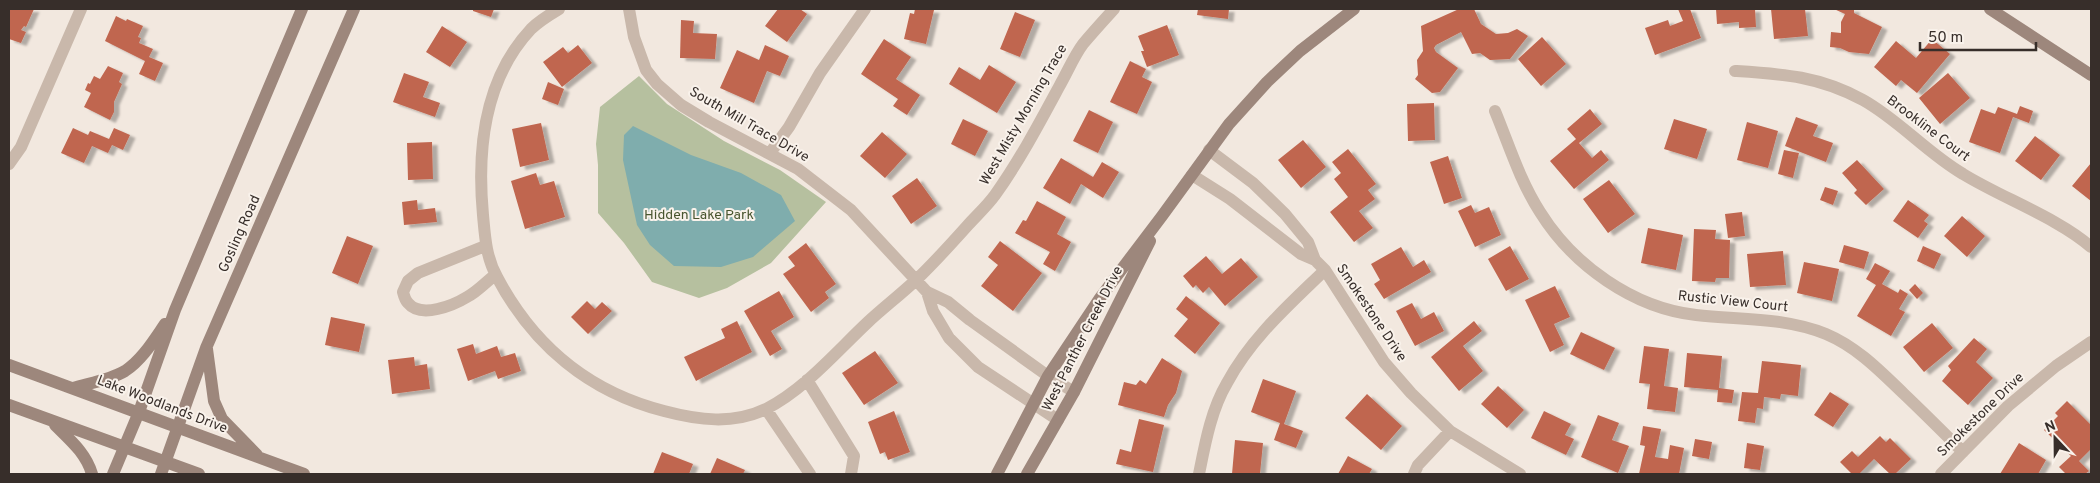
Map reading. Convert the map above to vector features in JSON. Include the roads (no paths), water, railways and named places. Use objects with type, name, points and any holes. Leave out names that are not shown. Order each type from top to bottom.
[{"type":"main road","points":[[113,474],[139,412],[175,310],[302,9]]},
{"type":"main road","name":"Gosling Road","points":[[160,474],[206,348],[354,9]]},
{"type":"main road","name":"West Panther Creek Drive","points":[[997,474],[1048,376],[1100,298],[1209,150],[1229,124],[1267,82],[1300,51],[1354,9]]},
{"type":"main road","points":[[1990,9],[2091,75]]},
{"type":"main road","name":"West Panther Creek Drive","points":[[1027,474],[1074,392],[1162,216]]},
{"type":"main road","points":[[73,388],[106,379],[125,371],[150,347],[175,310]]},
{"type":"main road","points":[[206,348],[214,401],[222,419],[261,458]]},
{"type":"main road","name":"Lake Woodlands Drive","points":[[9,365],[304,474]]},
{"type":"main road","points":[[9,405],[123,448],[199,474]]},
{"type":"main road","points":[[51,421],[75,444],[88,461],[92,474]]},
{"type":"street","points":[[9,164],[21,147],[81,9]]},
{"type":"street","name":"West Misty Morning Trace","points":[[559,9],[533,26],[520,42],[498,80],[489,106],[483,136],[480,173],[485,246],[495,275],[522,316],[538,336],[576,372],[600,388],[649,408],[703,420],[722,421],[766,409],[808,380],[869,321],[916,280],[993,198],[1017,162],[1082,46],[1114,9]]},
{"type":"street","name":"South Mill Trace Drive","points":[[629,9],[634,37],[646,70],[657,84],[681,105],[798,169],[851,210],[927,292],[948,302],[1048,376],[1074,392]]},
{"type":"street","points":[[770,153],[789,127],[820,73],[865,9]]},
{"type":"street","name":"Brookline Court","points":[[1735,71],[1808,78],[1836,87],[1864,100],[1939,160],[2067,230],[2091,247]]},
{"type":"street","name":"Rustic View Court","points":[[1495,112],[1527,189],[1539,211],[1552,231],[1598,274],[1619,289],[1645,302],[1670,311],[1695,315],[1784,322],[1828,335],[1873,364],[1964,452]]},
{"type":"street","name":"Smokestone Drive","points":[[1209,150],[1253,183],[1285,214],[1308,242],[1315,260]]},
{"type":"street","name":"Smokestone Drive","points":[[1192,175],[1230,199],[1300,254],[1315,260],[1325,270],[1384,362],[1411,393],[1450,431],[1520,474]]},
{"type":"street","points":[[485,246],[418,273],[408,281],[403,292],[407,303],[414,308],[425,310],[446,306],[468,297],[495,275]]},
{"type":"street","points":[[1199,474],[1215,411],[1226,384],[1244,355],[1270,324],[1325,270]]},
{"type":"street","name":"South Mill Trace Drive","points":[[927,292],[933,311],[949,338],[978,367],[1058,420]]},
{"type":"street","name":"Smokestone Drive","points":[[1941,474],[2008,406],[2056,366],[2091,342]]},
{"type":"street","points":[[808,380],[854,456],[851,474]]},
{"type":"street","points":[[766,409],[810,474]]},
{"type":"street","points":[[1414,474],[1418,466],[1450,431]]},
{"type":"water","points":[[633,126],[691,155],[741,173],[781,195],[795,221],[753,257],[721,267],[674,266],[650,245],[637,225],[623,160],[624,135]]},
{"type":"park label","name":"Hidden Lake Park","points":[[699,215]]}]
